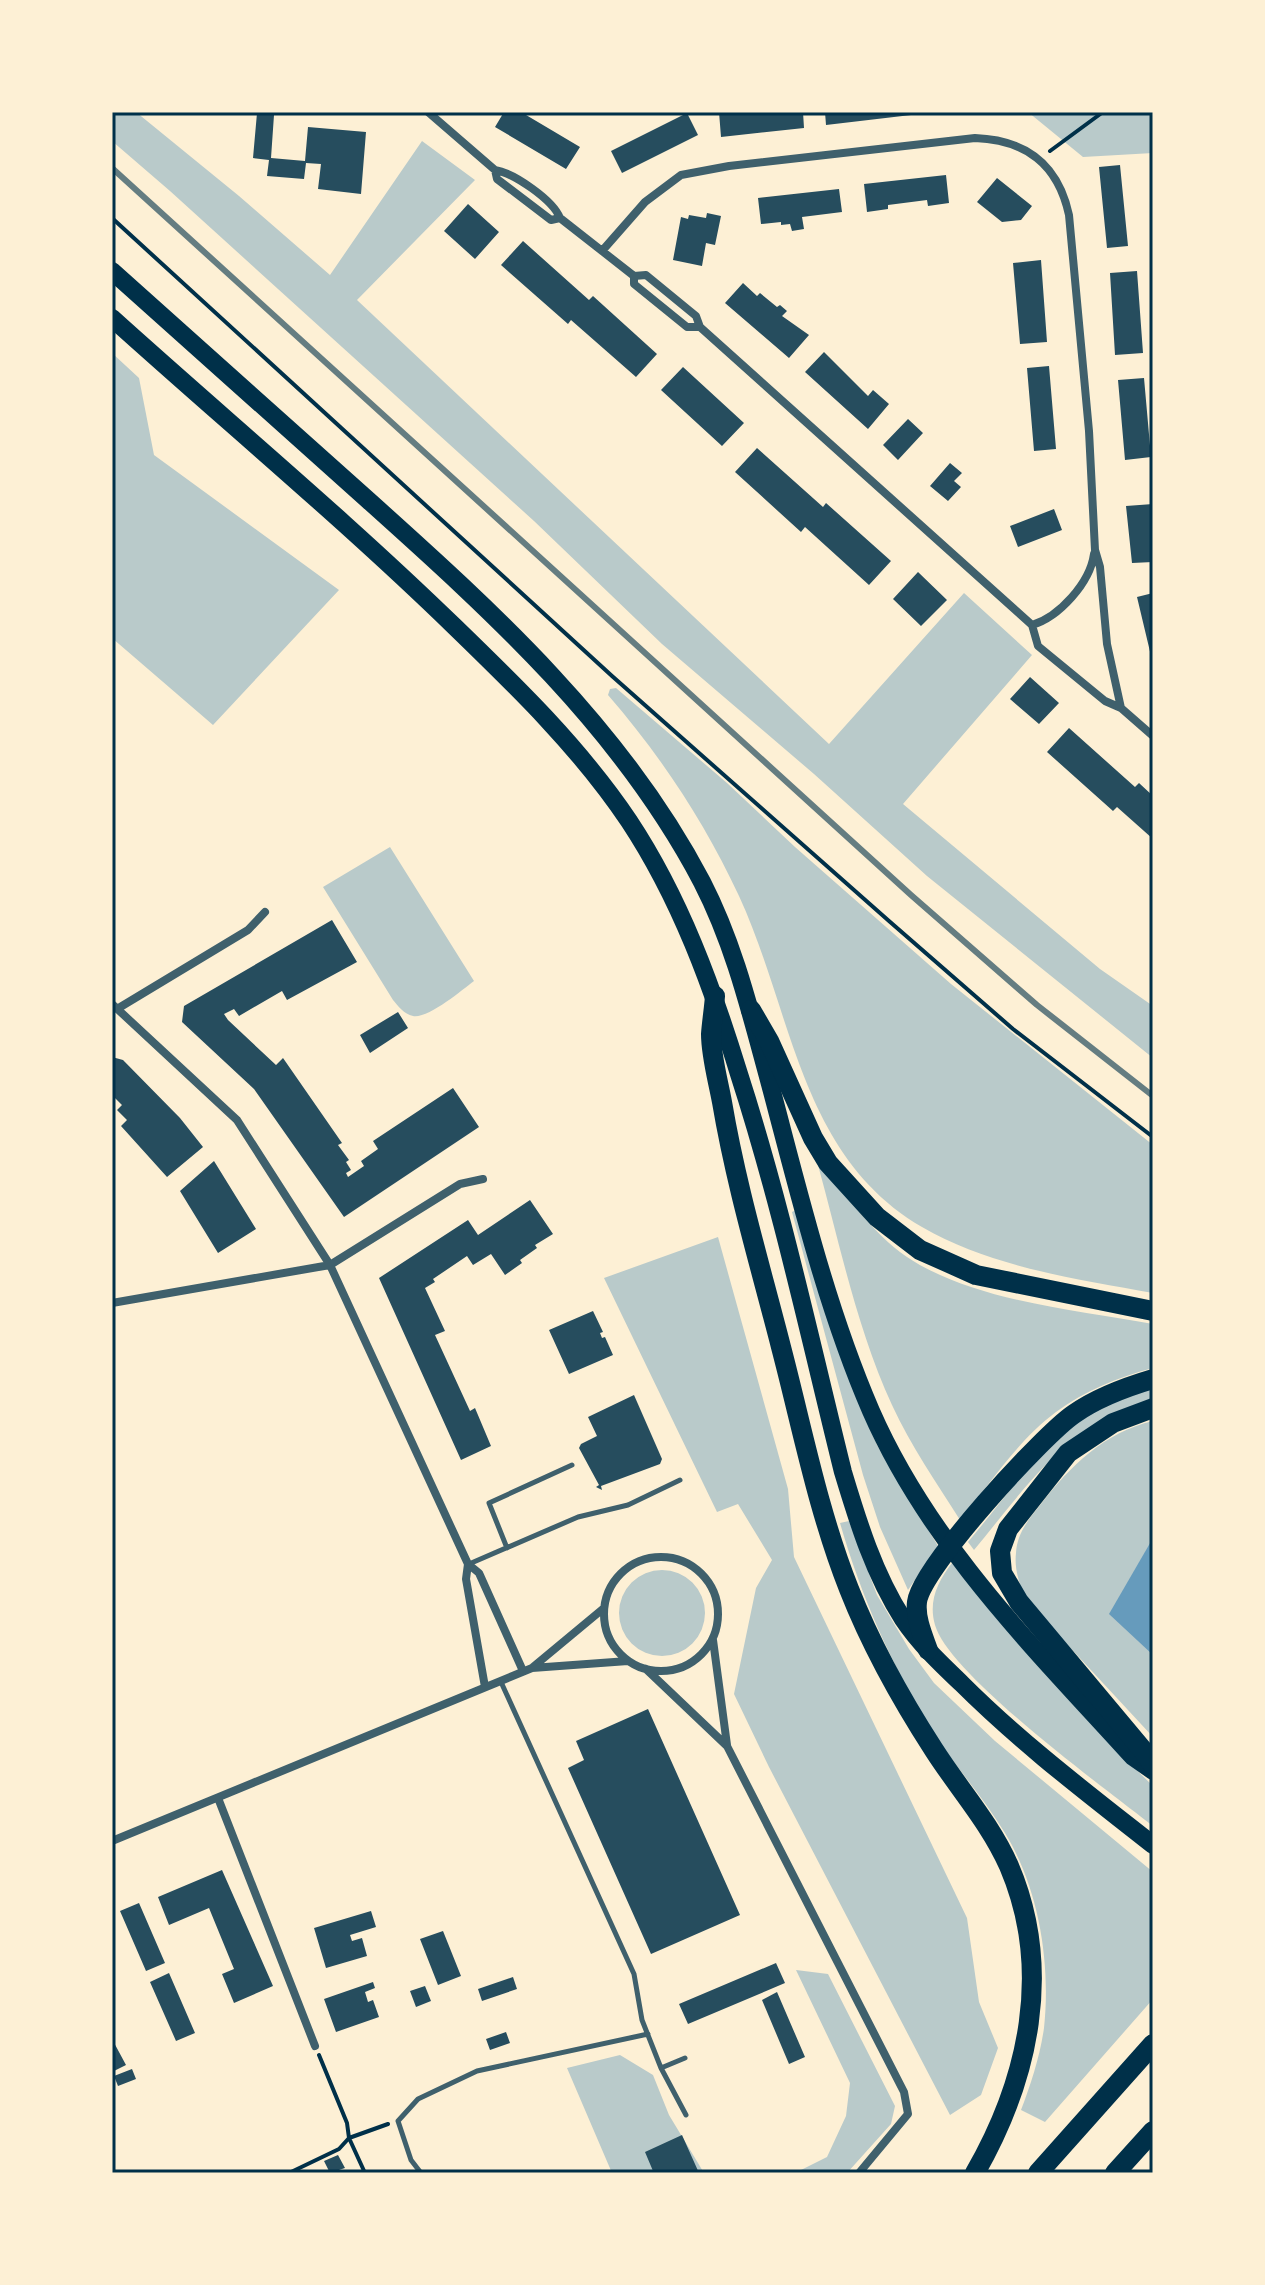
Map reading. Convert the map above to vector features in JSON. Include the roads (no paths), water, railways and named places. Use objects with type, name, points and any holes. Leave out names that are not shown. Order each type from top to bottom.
[{"type":"highway","points":[[112,271],[481,602],[614,745],[668,824],[702,883],[727,939],[751,1010],[820,1263],[851,1361],[895,1461],[923,1508],[985,1593],[1133,1757],[1153,1768]]},
{"type":"highway","points":[[112,318],[375,551],[536,705],[629,821],[661,876],[715,996],[757,1130],[843,1472],[879,1576],[903,1619],[928,1650],[1006,1728],[1153,1845]]},
{"type":"highway","points":[[715,996],[711,1037],[731,1158],[822,1508],[849,1589],[887,1673],[935,1752],[982,1817],[1009,1866],[1026,1917],[1032,1955],[1033,1995],[1028,2037],[1008,2108],[975,2173]]},
{"type":"highway","points":[[751,1010],[828,1163],[877,1217],[920,1250],[976,1275],[1153,1311]]},
{"type":"highway","points":[[928,1650],[917,1615],[917,1603],[921,1588],[950,1546],[1043,1439],[1075,1413],[1119,1390],[1153,1379]]},
{"type":"highway","points":[[1153,1408],[1113,1423],[1068,1453],[1008,1529],[1000,1551],[1002,1573],[1019,1602],[1142,1749],[1153,1768]]},
{"type":"highway","points":[[1038,2173],[1153,2044]]},
{"type":"highway","points":[[1115,2173],[1153,2131]]},
{"type":"street","points":[[428,112],[495,170],[508,172],[556,208],[560,218],[634,276],[646,275],[696,316],[700,327],[1032,625],[1038,646],[1153,736]]},
{"type":"street","points":[[602,251],[645,202],[681,175],[729,166],[975,138],[1012,143],[1039,160],[1058,180],[1065,194],[1069,215],[1089,431],[1095,550],[1100,567],[1107,644],[1121,708]]},
{"type":"street","points":[[634,276],[634,284],[687,327],[700,327]]},
{"type":"street","points":[[1032,625],[1046,621],[1078,589],[1092,566],[1095,550]]},
{"type":"street","points":[[265,912],[248,930],[114,1008],[237,1120],[330,1265],[468,1564],[479,1573],[528,1670]]},
{"type":"street","points":[[112,1303],[330,1265],[460,1184],[483,1179]]},
{"type":"street","points":[[667,1556],[686,1562],[703,1573],[718,1600],[719,1620],[713,1639],[704,1652],[688,1664],[666,1671],[646,1669],[628,1661],[614,1646],[606,1628],[604,1608],[609,1589],[621,1572],[638,1561],[667,1556]]},
{"type":"street","points":[[468,1564],[466,1579],[485,1687]]},
{"type":"street","points":[[528,1670],[604,1608]]},
{"type":"street","points":[[713,1639],[727,1746]]},
{"type":"street","points":[[112,1841],[528,1670],[628,1661]]},
{"type":"street","points":[[646,1669],[727,1746],[904,2092],[908,2114],[859,2173]]},
{"type":"street","points":[[218,1798],[315,2046]]},
{"type":"lane","points":[[507,1548],[489,1503],[572,1465]]},
{"type":"lane","points":[[468,1564],[578,1517],[628,1505],[680,1480]]},
{"type":"lane","points":[[501,1681],[634,1974],[648,2034],[661,2068],[686,2115]]},
{"type":"lane","points":[[421,2173],[411,2160],[398,2121],[418,2099],[477,2071],[648,2034]]},
{"type":"lane","points":[[661,2068],[685,2058]]},
{"type":"water","points":[[1153,1538],[1153,1655],[1109,1614]]},
{"type":"railway","points":[[112,168],[911,895],[1037,1005],[1153,1096]]}]
